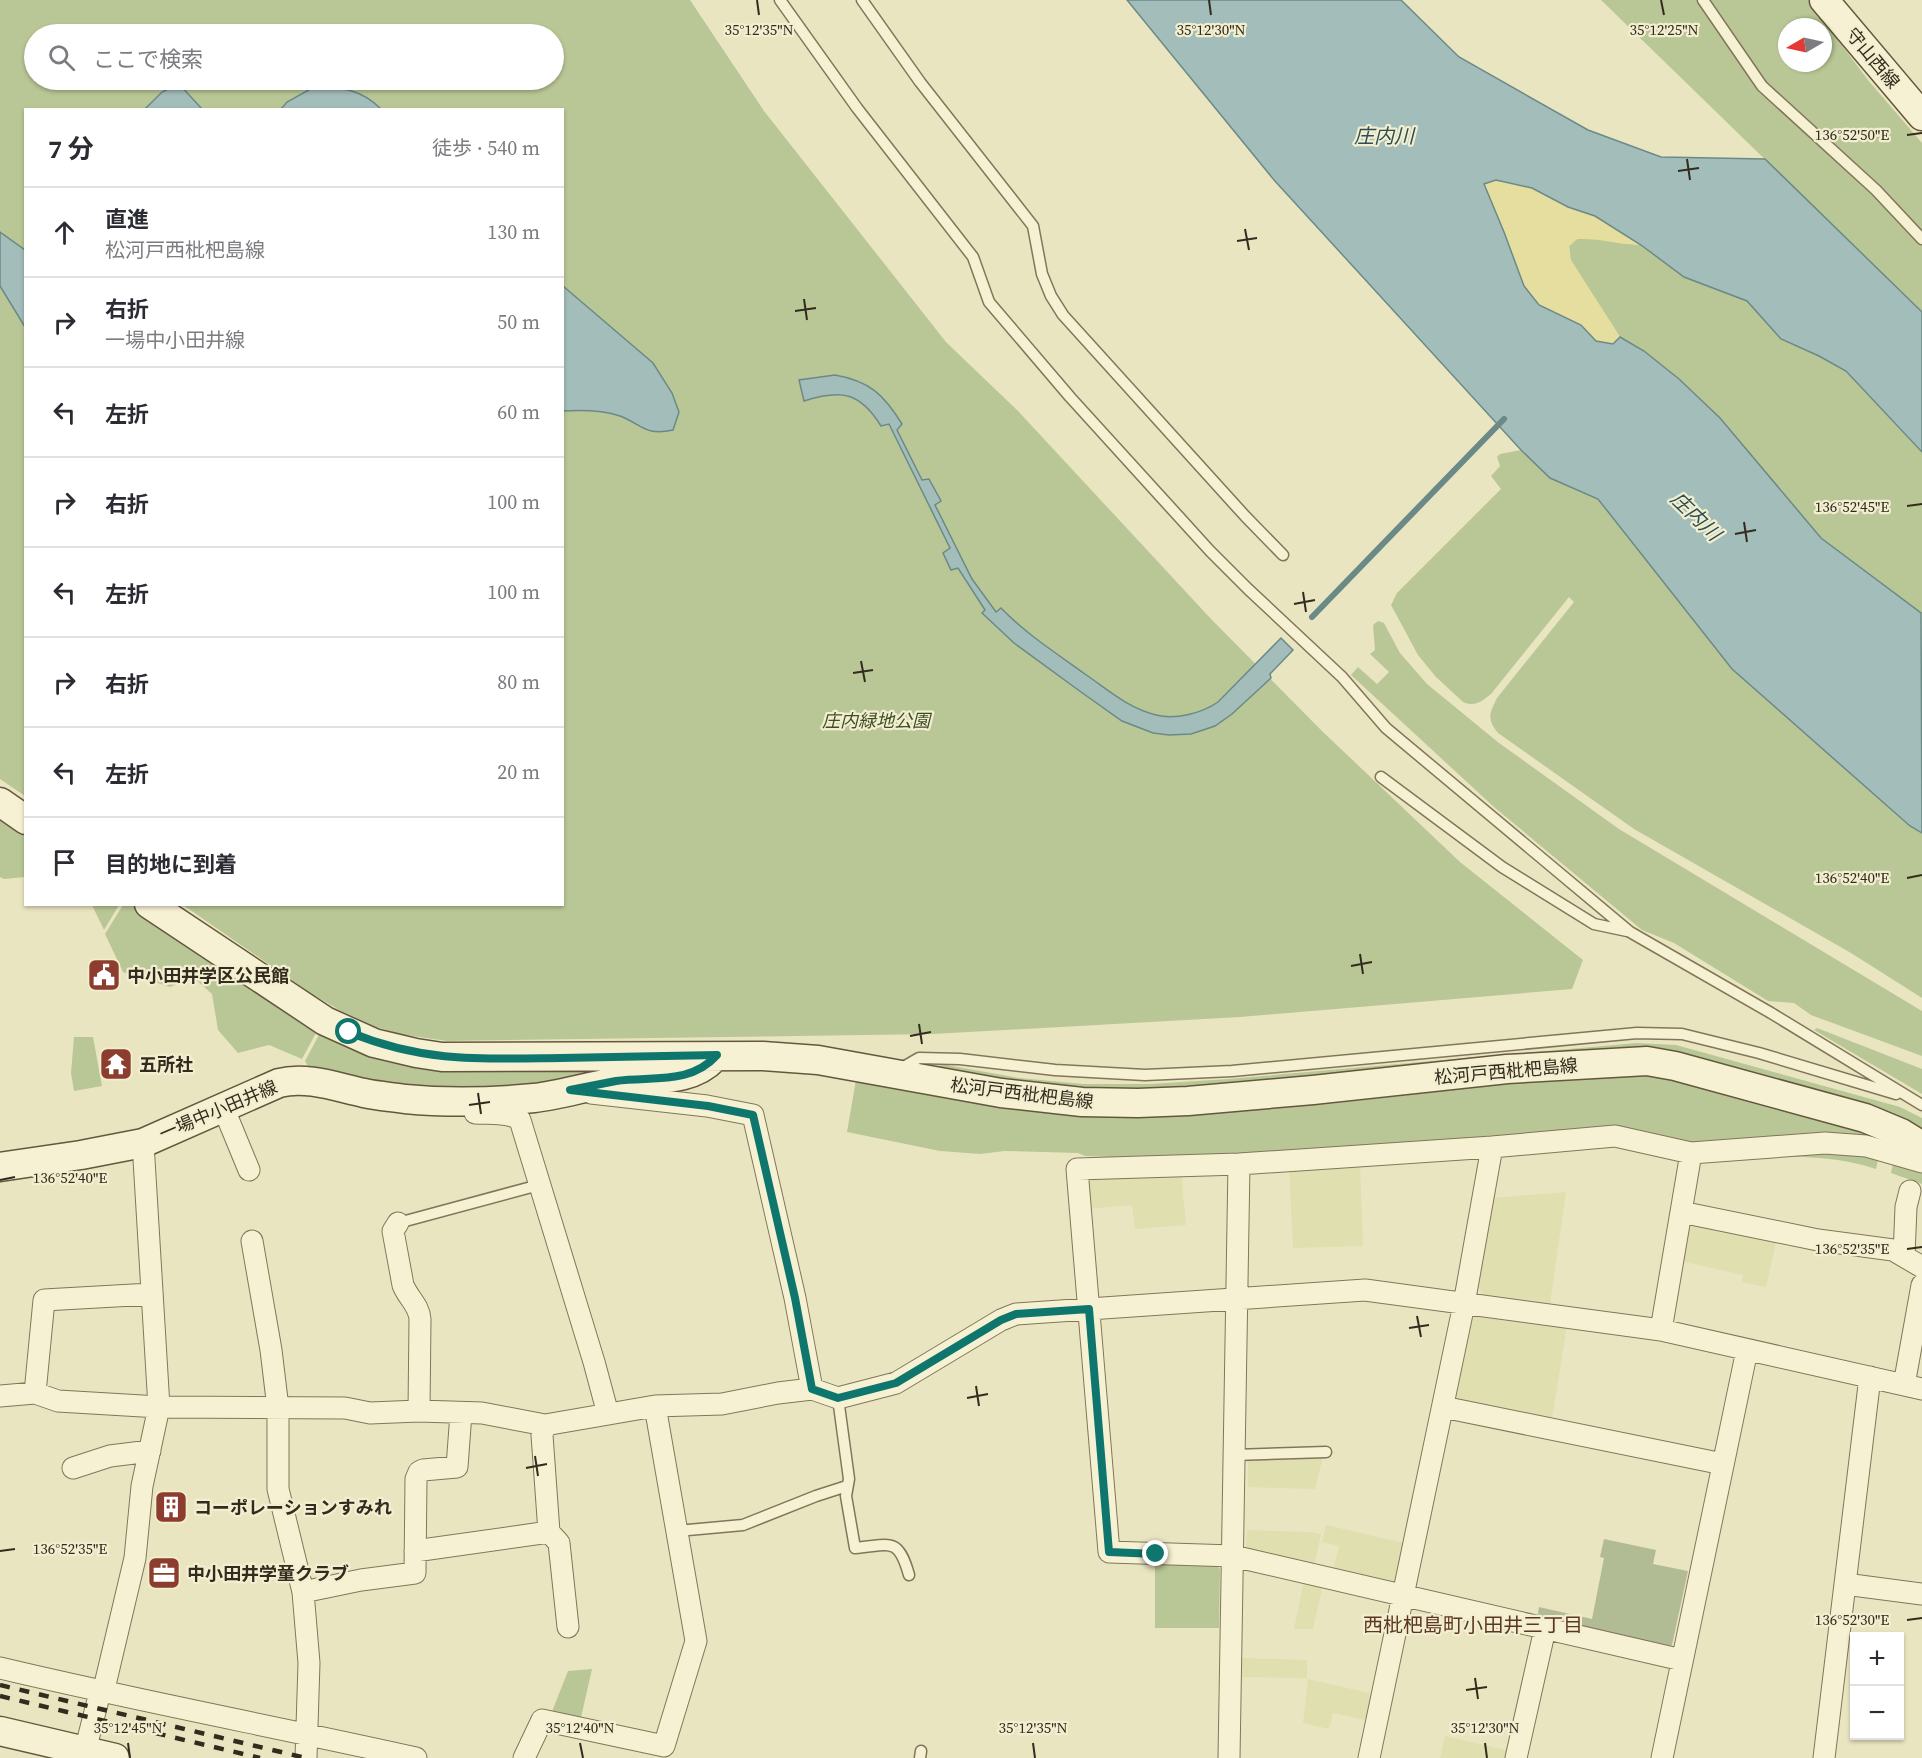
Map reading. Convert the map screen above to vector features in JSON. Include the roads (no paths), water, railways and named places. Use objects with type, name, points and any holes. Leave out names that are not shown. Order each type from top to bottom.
[{"type":"main road","name":"守山西線","points":[[1824,0],[1922,116]]},
{"type":"main road","points":[[0,802],[24,819]]},
{"type":"main road","name":"松河戸西枇杷島線","points":[[152,906],[325,1021],[374,1043],[442,1057],[468,1059],[717,1055],[818,1060],[1001,1093],[1082,1102],[1138,1103],[1313,1090],[1506,1069],[1647,1061],[1675,1066],[1865,1118],[1901,1133],[1922,1146]]},
{"type":"main road","name":"一場中小田井線","points":[[0,1167],[143,1143],[292,1079],[407,1099],[472,1101],[535,1098],[617,1081],[678,1076],[706,1067],[717,1055]]},
{"type":"main road","points":[[0,1731],[77,1752],[115,1758]]},
{"type":"street","points":[[570,1090],[708,1106],[753,1115],[795,1298],[812,1389]]},
{"type":"street","points":[[407,1099],[409,1106],[413,1109],[515,1117],[520,1120],[608,1414]]},
{"type":"street","points":[[223,1107],[249,1170]]},
{"type":"street","points":[[1682,1660],[1233,1556],[1109,1552],[1077,1169],[1239,1164],[1492,1147],[1615,1136],[1691,1154],[1825,1143],[1866,1146],[1922,1162]]},
{"type":"street","points":[[77,1752],[102,1692],[135,1558],[142,1486],[159,1407],[143,1143]]},
{"type":"street","points":[[1369,1758],[1464,1304],[1492,1147]]},
{"type":"street","points":[[1661,1330],[1691,1154]]},
{"type":"street","points":[[1229,1758],[1239,1164]]},
{"type":"street","points":[[1904,1256],[1906,1207],[1910,1191]]},
{"type":"street","points":[[1681,1212],[1818,1240],[1893,1250],[1922,1268]]},
{"type":"street","points":[[398,1223],[393,1231],[403,1285],[406,1293],[419,1309],[419,1411]]},
{"type":"street","points":[[252,1241],[271,1350],[278,1408],[278,1489],[303,1592],[309,1663],[306,1758]]},
{"type":"street","points":[[0,1396],[35,1393],[58,1401],[159,1407],[345,1408],[370,1413],[419,1411],[482,1413],[545,1425],[655,1406],[722,1404],[812,1389],[838,1398],[896,1383],[1001,1320],[1016,1314],[1365,1290],[1661,1330],[1913,1387],[1922,1285]]},
{"type":"street","points":[[35,1393],[44,1300],[151,1294]]},
{"type":"street","points":[[1662,1758],[1747,1350]]},
{"type":"street","points":[[1824,1758],[1870,1377]]},
{"type":"street","points":[[524,1758],[542,1720],[664,1746],[696,1641],[655,1406]]},
{"type":"street","points":[[1443,1407],[1723,1464]]},
{"type":"street","points":[[303,1592],[361,1580],[415,1573],[416,1479],[419,1472],[423,1470],[457,1467],[461,1413]]},
{"type":"street","points":[[545,1425],[542,1435],[549,1532],[560,1543],[568,1627]]},
{"type":"street","points":[[73,1468],[110,1456],[150,1451]]},
{"type":"street","points":[[415,1551],[549,1532]]},
{"type":"street","points":[[1845,1584],[1922,1594]]},
{"type":"street","points":[[1516,1758],[1545,1629]]},
{"type":"street","points":[[0,1668],[102,1692],[306,1733],[416,1758]]},
{"type":"lane","points":[[780,0],[857,108],[973,256],[989,302],[1101,431],[1210,551],[1342,677],[1386,728],[1630,932],[1772,1013],[1922,1105]]},
{"type":"lane","points":[[862,0],[920,82],[1033,226],[1042,274],[1051,296],[1063,315],[1283,555]]},
{"type":"lane","points":[[1703,0],[1762,86],[1876,189],[1922,239]]},
{"type":"lane","points":[[1381,777],[1502,867],[1594,924],[1630,932]]},
{"type":"lane","points":[[893,1072],[920,1058],[960,1059],[1054,1070],[1145,1075],[1232,1071],[1637,1033],[1660,1033],[1682,1034],[1759,1053],[1911,1098]]},
{"type":"lane","points":[[398,1223],[539,1185]]},
{"type":"lane","points":[[838,1398],[849,1479],[846,1496],[855,1548],[890,1545],[897,1547],[909,1575]]},
{"type":"lane","points":[[1234,1455],[1326,1452]]},
{"type":"lane","points":[[677,1531],[742,1524],[847,1486]]},
{"type":"water","name":"庄内川","points":[[1127,0],[1401,0],[1459,57],[1588,130],[1661,157],[1765,159],[1922,312],[1922,452],[1846,371],[1781,339],[1747,301],[1684,277],[1641,245],[1595,216],[1568,207],[1532,188],[1496,180],[1484,184],[1524,286],[1539,305],[1581,325],[1596,341],[1613,344],[1620,337],[1644,351],[1679,379],[1720,418],[1821,538],[1921,613],[1922,833],[1910,826],[1732,669],[1598,499],[1550,478],[1521,450],[1274,180]]},
{"type":"water","points":[[185,90],[201,108],[146,108],[162,92]]},
{"type":"water","points":[[309,90],[350,90],[366,97],[380,108],[282,108],[287,102]]},
{"type":"water","points":[[0,232],[24,249],[24,325],[0,286]]},
{"type":"water","points":[[564,287],[653,363],[672,393],[679,412],[673,430],[656,432],[620,416],[564,411]]},
{"type":"water","points":[[835,375],[867,385],[882,397],[902,424],[897,430],[922,480],[929,479],[941,501],[935,505],[972,579],[996,612],[1001,608],[1042,643],[1127,703],[1156,715],[1172,717],[1197,712],[1218,702],[1281,638],[1293,650],[1270,674],[1271,678],[1232,714],[1215,726],[1191,734],[1169,735],[1153,733],[1122,721],[1014,643],[982,613],[985,610],[958,568],[951,570],[943,553],[950,548],[889,424],[881,426],[865,406],[849,396],[829,395],[804,401],[799,380]]},
{"type":"waterway","points":[[1312,617],[1504,419]]},
{"type":"railway","points":[[0,1685],[306,1758]]},
{"type":"railway","points":[[0,1696],[260,1758]]},
{"type":"place","name":"中小田井学区公民館","points":[[104,975]]},
{"type":"place","name":"五所社","points":[[116,1064]]},
{"type":"place","name":"コーポレーションすみれ","points":[[171,1507]]},
{"type":"place","name":"中小田井学童クラブ","points":[[164,1573]]},
{"type":"district","name":"西枇杷島町小田井三丁目","points":[[1473,1625]]},
{"type":"park label","name":"庄内緑地公園","points":[[876,720]]}]
